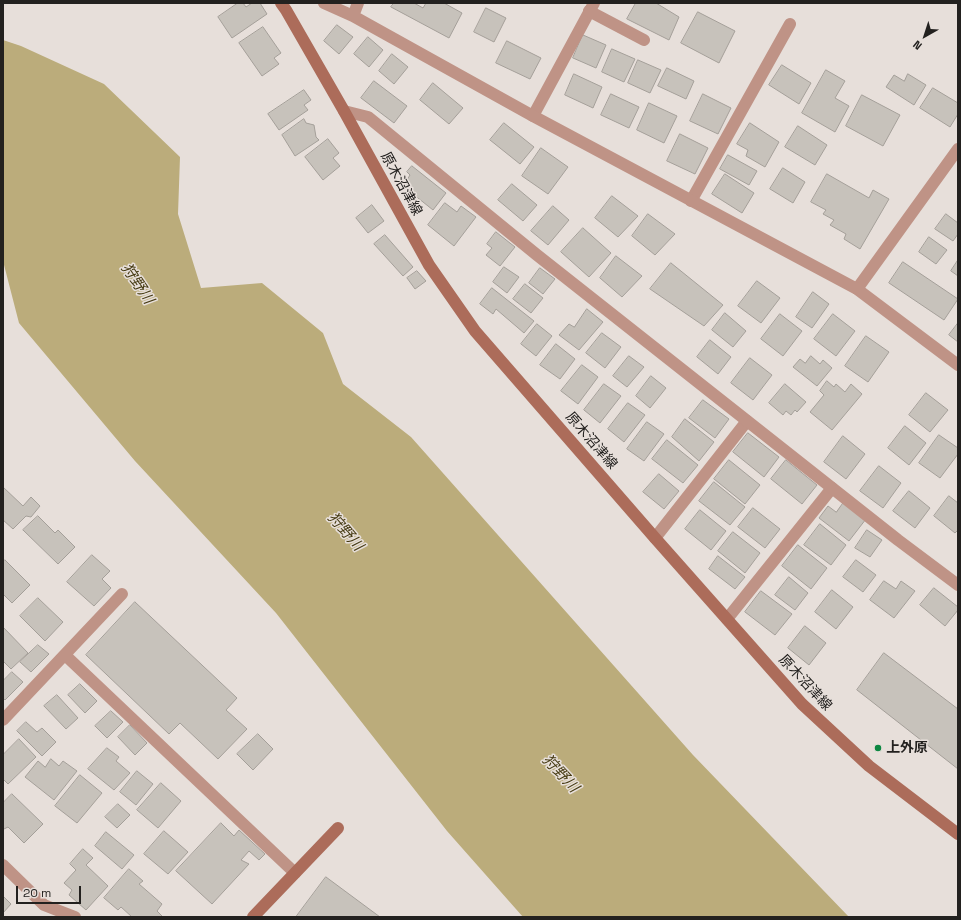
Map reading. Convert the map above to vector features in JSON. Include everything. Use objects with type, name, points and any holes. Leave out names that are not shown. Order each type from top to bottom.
[{"type":"main road","name":"原木沼津線","points":[[281,3],[344,111],[429,265],[475,331],[802,704],[869,766],[958,834]]},
{"type":"main road","points":[[253,917],[338,828]]},
{"type":"street","points":[[324,3],[352,16],[533,116],[857,289],[958,365]]},
{"type":"street","points":[[352,16],[358,3]]},
{"type":"street","points":[[533,116],[592,7],[644,40]]},
{"type":"street","points":[[691,201],[790,24]]},
{"type":"street","points":[[344,111],[368,117],[537,255],[898,540],[958,585]]},
{"type":"street","points":[[857,289],[958,149]]},
{"type":"street","points":[[655,538],[747,421]]},
{"type":"street","points":[[727,619],[832,488]]},
{"type":"street","points":[[3,720],[122,594]]},
{"type":"street","points":[[65,655],[295,873]]},
{"type":"street","points":[[3,865],[44,905],[76,917]]},
{"type":"water","name":"狩野川","points":[[3,40],[21,46],[104,84],[180,157],[178,214],[201,288],[262,283],[323,333],[343,384],[411,437],[693,755],[849,917],[523,917],[447,831],[276,613],[135,461],[19,323],[3,261]]},
{"type":"building","points":[[238,3],[243,3],[246,7],[252,3],[260,3],[267,14],[232,38],[218,17]]},
{"type":"building","points":[[394,3],[414,3],[423,8],[426,3],[444,3],[462,13],[449,38],[391,7]]},
{"type":"building","points":[[636,3],[656,3],[679,17],[669,40],[627,19]]},
{"type":"building","points":[[486,8],[506,18],[494,42],[474,32]]},
{"type":"building","points":[[698,12],[735,31],[719,63],[681,43]]},
{"type":"building","points":[[337,25],[353,37],[339,54],[324,41]]},
{"type":"building","points":[[263,27],[281,53],[274,58],[279,64],[262,76],[239,43]]},
{"type":"building","points":[[583,35],[606,45],[596,68],[573,58]]},
{"type":"building","points":[[368,37],[383,50],[369,67],[354,54]]},
{"type":"building","points":[[507,41],[541,58],[530,79],[496,63]]},
{"type":"building","points":[[612,49],[635,59],[624,82],[602,72]]},
{"type":"building","points":[[392,54],[408,67],[394,84],[379,71]]},
{"type":"building","points":[[638,60],[661,70],[650,93],[628,83]]},
{"type":"building","points":[[782,65],[811,83],[799,104],[769,85]]},
{"type":"building","points":[[667,68],[694,81],[686,99],[658,86]]},
{"type":"building","points":[[826,70],[845,81],[835,98],[849,106],[835,132],[802,113]]},
{"type":"building","points":[[574,74],[602,87],[593,108],[565,95]]},
{"type":"building","points":[[908,74],[926,85],[914,105],[886,87],[894,75],[904,81]]},
{"type":"building","points":[[374,81],[407,106],[394,123],[361,98]]},
{"type":"building","points":[[433,83],[463,108],[449,124],[420,100]]},
{"type":"building","points":[[933,88],[958,103],[958,114],[950,127],[920,108]]},
{"type":"building","points":[[304,90],[311,100],[304,105],[308,110],[279,130],[268,114]]},
{"type":"building","points":[[611,94],[639,107],[629,128],[601,115]]},
{"type":"building","points":[[703,94],[731,108],[718,134],[690,121]]},
{"type":"building","points":[[862,95],[900,115],[883,146],[846,126]]},
{"type":"building","points":[[649,103],[677,116],[664,143],[637,130]]},
{"type":"building","points":[[304,119],[306,123],[314,125],[316,137],[319,140],[295,156],[282,135]]},
{"type":"building","points":[[504,123],[534,147],[520,164],[490,140]]},
{"type":"building","points":[[750,123],[779,142],[765,167],[746,156],[748,150],[737,144]]},
{"type":"building","points":[[798,126],[827,145],[815,165],[785,147]]},
{"type":"building","points":[[680,134],[708,148],[695,174],[667,161]]},
{"type":"building","points":[[328,139],[339,153],[333,158],[340,166],[323,180],[305,157]]},
{"type":"building","points":[[541,148],[568,167],[548,194],[522,176]]},
{"type":"building","points":[[728,155],[757,171],[749,185],[720,169]]},
{"type":"building","points":[[412,166],[446,193],[433,210],[408,190],[410,187],[405,183],[410,175],[407,172]]},
{"type":"building","points":[[783,168],[805,182],[793,203],[770,189]]},
{"type":"building","points":[[725,174],[754,193],[742,213],[712,194]]},
{"type":"building","points":[[827,174],[869,198],[873,190],[889,199],[860,249],[844,239],[846,234],[830,225],[834,220],[823,214],[826,210],[811,202]]},
{"type":"building","points":[[512,184],[537,205],[523,221],[498,200]]},
{"type":"building","points":[[612,196],[638,216],[618,237],[595,218]]},
{"type":"building","points":[[445,203],[457,212],[461,206],[476,217],[454,246],[428,225]]},
{"type":"building","points":[[372,205],[384,221],[368,233],[356,218]]},
{"type":"building","points":[[553,206],[569,220],[548,245],[531,231]]},
{"type":"building","points":[[648,214],[675,234],[655,255],[632,236]]},
{"type":"building","points":[[946,214],[958,223],[958,234],[953,241],[935,229]]},
{"type":"building","points":[[583,228],[611,253],[589,277],[561,252]]},
{"type":"building","points":[[496,232],[515,247],[500,266],[486,255],[492,248],[487,244]]},
{"type":"building","points":[[385,235],[413,267],[403,276],[374,244]]},
{"type":"building","points":[[929,237],[947,250],[936,264],[919,252]]},
{"type":"building","points":[[616,256],[642,276],[622,297],[600,278]]},
{"type":"building","points":[[958,260],[958,276],[951,271]]},
{"type":"building","points":[[903,262],[958,299],[944,320],[889,283]]},
{"type":"building","points":[[671,263],[723,305],[704,326],[650,289]]},
{"type":"building","points":[[504,267],[519,277],[507,293],[493,282]]},
{"type":"building","points":[[540,268],[555,279],[543,294],[529,283]]},
{"type":"building","points":[[417,271],[426,281],[415,289],[407,278]]},
{"type":"building","points":[[757,281],[780,298],[761,323],[738,306]]},
{"type":"building","points":[[525,284],[543,298],[531,313],[513,299]]},
{"type":"building","points":[[492,288],[534,321],[524,333],[496,309],[493,314],[480,304]]},
{"type":"building","points":[[813,292],[829,304],[812,328],[796,317]]},
{"type":"building","points":[[587,309],[603,322],[579,350],[559,335],[569,324],[574,327]]},
{"type":"building","points":[[725,313],[746,331],[733,347],[712,330]]},
{"type":"building","points":[[780,314],[802,331],[783,356],[761,339]]},
{"type":"building","points":[[833,314],[855,331],[836,356],[814,339]]},
{"type":"building","points":[[958,323],[958,342],[949,335]]},
{"type":"building","points":[[537,324],[552,336],[536,356],[521,344]]},
{"type":"building","points":[[602,333],[621,347],[605,368],[586,353]]},
{"type":"building","points":[[866,336],[889,352],[868,382],[845,366]]},
{"type":"building","points":[[710,340],[731,357],[718,374],[697,357]]},
{"type":"building","points":[[556,344],[575,359],[560,379],[540,365]]},
{"type":"building","points":[[629,356],[644,367],[627,387],[613,376]]},
{"type":"building","points":[[811,356],[820,364],[823,360],[832,368],[817,386],[793,367],[800,359],[805,363]]},
{"type":"building","points":[[750,358],[772,375],[753,400],[731,383]]},
{"type":"building","points":[[582,365],[598,377],[578,404],[561,391]]},
{"type":"building","points":[[651,376],[666,388],[650,408],[636,396]]},
{"type":"building","points":[[827,381],[834,387],[836,384],[845,392],[851,384],[862,394],[832,430],[810,412],[824,395],[820,391]]},
{"type":"building","points":[[604,384],[621,396],[600,423],[584,410]]},
{"type":"building","points":[[785,384],[806,402],[797,412],[795,410],[791,415],[786,411],[783,415],[769,403]]},
{"type":"building","points":[[926,393],[948,410],[930,432],[909,415]]},
{"type":"building","points":[[703,400],[729,419],[715,438],[689,418]]},
{"type":"building","points":[[628,403],[645,415],[624,442],[608,429]]},
{"type":"building","points":[[685,419],[714,442],[699,461],[672,437]]},
{"type":"building","points":[[647,422],[664,434],[644,461],[627,449]]},
{"type":"building","points":[[905,426],[926,443],[909,465],[888,448]]},
{"type":"building","points":[[748,433],[779,457],[764,477],[733,452]]},
{"type":"building","points":[[939,435],[958,448],[958,454],[940,478],[919,463]]},
{"type":"building","points":[[843,436],[865,454],[846,479],[824,462]]},
{"type":"building","points":[[667,440],[698,465],[683,483],[652,459]]},
{"type":"building","points":[[729,460],[760,485],[745,504],[714,479]]},
{"type":"building","points":[[786,460],[817,485],[802,504],[771,479]]},
{"type":"building","points":[[879,466],[901,483],[883,508],[860,491]]},
{"type":"building","points":[[659,474],[679,491],[664,509],[643,492]]},
{"type":"building","points":[[714,482],[745,507],[730,525],[699,501]]},
{"type":"building","points":[[3,487],[23,506],[31,497],[40,506],[31,517],[26,516],[13,529],[3,520]]},
{"type":"building","points":[[909,491],[930,508],[915,528],[893,511]]},
{"type":"building","points":[[949,496],[958,503],[958,530],[955,533],[934,516]]},
{"type":"building","points":[[844,502],[866,519],[849,541],[819,518],[828,506],[836,512]]},
{"type":"building","points":[[753,508],[780,529],[765,548],[738,527]]},
{"type":"building","points":[[700,510],[726,531],[711,550],[685,529]]},
{"type":"building","points":[[38,516],[55,533],[58,530],[75,547],[58,564],[23,530]]},
{"type":"building","points":[[820,524],[846,545],[831,565],[804,545]]},
{"type":"building","points":[[867,530],[882,540],[870,557],[855,548]]},
{"type":"building","points":[[733,532],[760,553],[745,573],[718,551]]},
{"type":"building","points":[[798,545],[827,568],[811,589],[782,566]]},
{"type":"building","points":[[92,555],[110,571],[102,579],[111,588],[94,606],[67,582]]},
{"type":"building","points":[[718,556],[745,577],[735,589],[709,569]]},
{"type":"building","points":[[5,560],[30,585],[12,603],[3,594],[3,562]]},
{"type":"building","points":[[856,560],[876,575],[863,592],[843,577]]},
{"type":"building","points":[[789,577],[808,593],[795,610],[775,595]]},
{"type":"building","points":[[884,581],[896,589],[901,581],[915,591],[894,618],[870,600]]},
{"type":"building","points":[[934,588],[958,607],[958,610],[945,626],[920,605]]},
{"type":"building","points":[[832,590],[853,607],[836,629],[815,612]]},
{"type":"building","points":[[761,591],[792,614],[775,635],[745,612]]},
{"type":"building","points":[[38,598],[63,622],[45,641],[20,616]]},
{"type":"building","points":[[135,602],[237,698],[226,710],[247,729],[218,759],[180,723],[169,734],[86,655]]},
{"type":"building","points":[[805,626],[826,643],[809,665],[788,648]]},
{"type":"building","points":[[3,627],[28,653],[11,669],[3,661]]},
{"type":"building","points":[[38,645],[49,654],[31,672],[20,662]]},
{"type":"building","points":[[884,653],[958,709],[958,769],[857,690]]},
{"type":"building","points":[[12,672],[23,682],[5,700],[3,698],[3,681]]},
{"type":"building","points":[[80,684],[97,701],[85,713],[68,695]]},
{"type":"building","points":[[57,695],[78,718],[66,729],[44,706]]},
{"type":"building","points":[[111,711],[123,722],[107,738],[95,726]]},
{"type":"building","points":[[26,722],[37,732],[42,728],[56,742],[42,756],[17,731]]},
{"type":"building","points":[[130,725],[147,743],[135,755],[118,737]]},
{"type":"building","points":[[258,734],[273,749],[253,770],[237,754]]},
{"type":"building","points":[[19,739],[36,757],[8,784],[3,779],[3,755]]},
{"type":"building","points":[[107,748],[119,757],[116,761],[130,773],[114,790],[88,769]]},
{"type":"building","points":[[51,759],[59,766],[63,761],[77,771],[54,800],[25,777],[38,761],[45,767]]},
{"type":"building","points":[[137,771],[153,784],[136,805],[120,792]]},
{"type":"building","points":[[80,775],[102,793],[77,823],[55,806]]},
{"type":"building","points":[[161,783],[181,801],[158,828],[137,810]]},
{"type":"building","points":[[12,794],[43,824],[24,843],[8,827],[3,828],[3,803]]},
{"type":"building","points":[[118,804],[130,815],[117,828],[105,817]]},
{"type":"building","points":[[221,823],[234,836],[239,830],[265,854],[259,860],[249,851],[241,860],[249,864],[212,904],[176,871]]},
{"type":"building","points":[[164,831],[188,852],[168,874],[144,854]]},
{"type":"building","points":[[106,832],[134,855],[122,869],[95,846]]},
{"type":"building","points":[[83,849],[93,858],[86,865],[108,886],[86,910],[69,895],[72,890],[64,883],[76,870],[70,864]]},
{"type":"building","points":[[129,869],[143,881],[139,884],[162,904],[157,911],[163,917],[132,917],[121,907],[118,910],[104,898]]},
{"type":"building","points":[[326,877],[380,917],[296,917]]},
{"type":"building","points":[[3,896],[11,904],[3,913]]},
{"type":"place","name":"上外原","points":[[878,748]]}]
